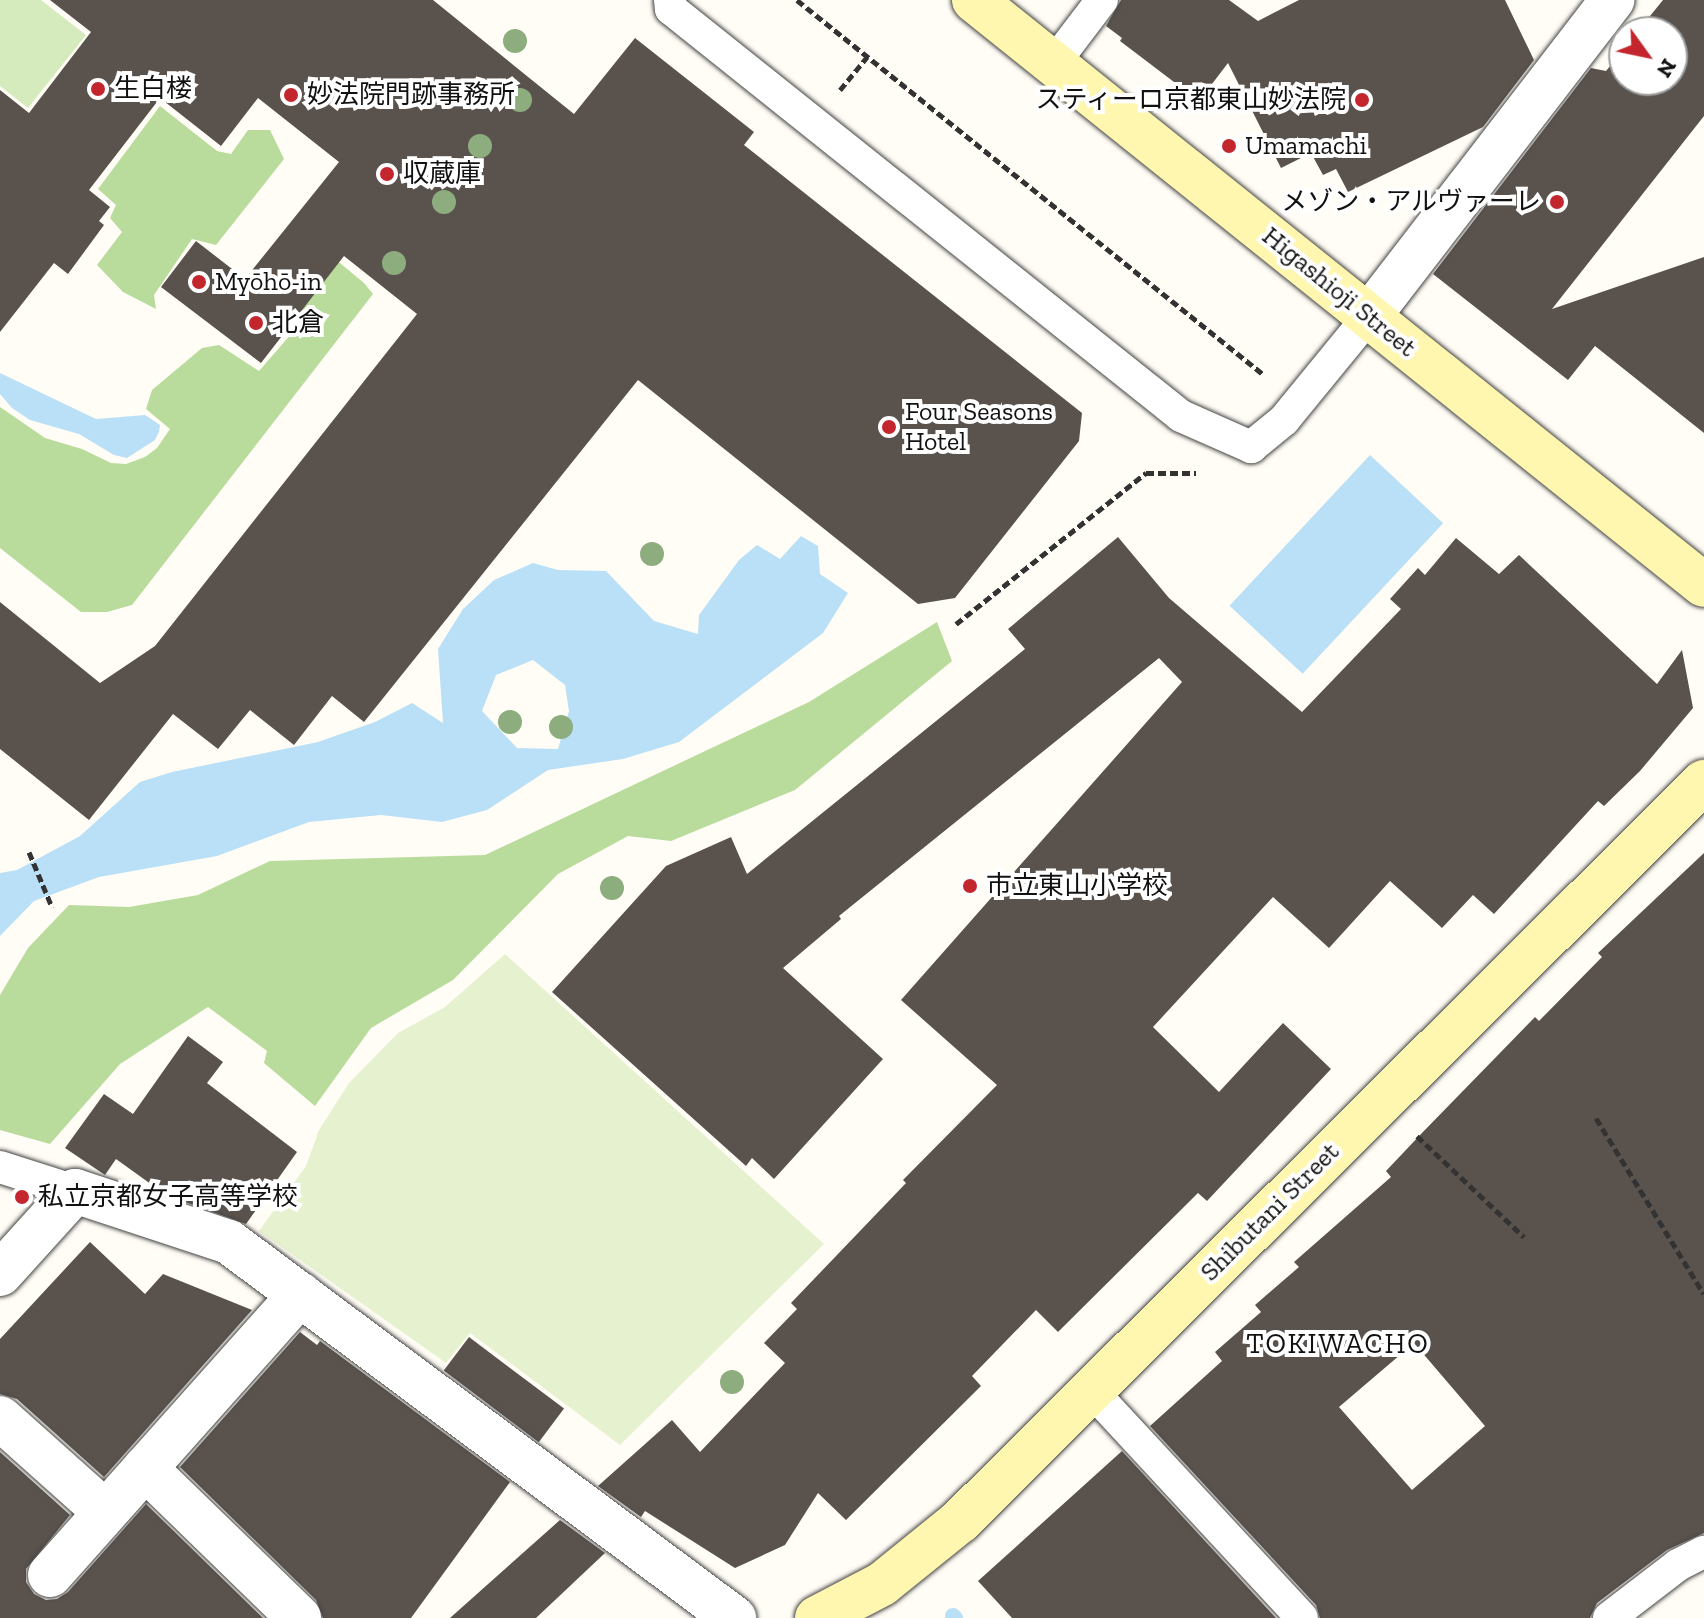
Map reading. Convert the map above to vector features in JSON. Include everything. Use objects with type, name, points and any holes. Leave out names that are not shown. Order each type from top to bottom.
[{"type":"main road","name":"Higashioji Street","points":[[974,0],[1704,585]]},
{"type":"main road","name":"Shibutani Street","points":[[817,1618],[860,1598],[904,1568],[960,1521],[1704,782]]},
{"type":"street","points":[[1369,316],[1612,0]]},
{"type":"street","points":[[0,1274],[75,1191],[229,1242],[734,1618]]},
{"type":"street","points":[[50,1575],[300,1294]]},
{"type":"street","points":[[0,1418],[105,1512]]},
{"type":"street","points":[[145,1468],[299,1618]]},
{"type":"lane","points":[[670,0],[671,9],[1181,416],[1251,447],[1298,403],[1369,316]]},
{"type":"lane","points":[[1054,63],[1102,0]]},
{"type":"lane","points":[[0,1167],[75,1191]]},
{"type":"lane","points":[[1092,1391],[1302,1618]]},
{"type":"lane","points":[[1609,1618],[1678,1565],[1704,1552]]},
{"type":"path","points":[[797,0],[1298,403]]},
{"type":"path","points":[[956,624],[1146,473],[1194,474],[1222,464],[1251,447]]},
{"type":"path","points":[[29,852],[52,907]]},
{"type":"path","points":[[1596,1118],[1704,1294]]},
{"type":"path","points":[[1412,1132],[1524,1237]]},
{"type":"green space","points":[[0,0],[41,0],[86,35],[28,108],[0,86]]},
{"type":"green space","points":[[160,106],[217,151],[231,154],[248,130],[270,130],[284,159],[216,245],[192,239],[154,295],[156,309],[123,292],[97,265],[122,232],[110,218],[116,205],[98,189]]},
{"type":"green space","points":[[311,239],[373,294],[132,605],[107,612],[81,612],[0,548],[0,407],[45,438],[82,449],[111,463],[126,464],[145,457],[157,448],[170,429],[146,409],[152,390],[202,348],[219,345],[259,371],[306,317],[295,296]]},
{"type":"green space","points":[[937,622],[952,661],[795,790],[671,841],[628,836],[558,874],[453,980],[371,1028],[315,1106],[264,1063],[267,1051],[208,1007],[120,1064],[50,1144],[0,1130],[0,995],[28,948],[69,905],[129,907],[198,895],[270,861],[485,855],[809,702]]},
{"type":"green space","points":[[505,954],[824,1244],[620,1445],[470,1333],[446,1363],[259,1231],[306,1166],[319,1130],[349,1083],[398,1033],[445,1007]]},
{"type":"water","points":[[0,373],[96,419],[145,415],[160,425],[159,432],[155,440],[127,458],[114,455],[79,434],[30,420],[12,408],[0,394]]},
{"type":"water","points":[[1370,455],[1443,523],[1303,674],[1230,606]]},
{"type":"water","points":[[801,536],[818,546],[820,574],[848,593],[823,633],[679,742],[623,759],[548,770],[487,810],[442,822],[381,815],[309,822],[217,856],[99,877],[34,901],[0,936],[0,873],[17,870],[80,836],[140,782],[172,772],[318,742],[375,722],[412,703],[443,723],[438,649],[463,609],[494,580],[533,563],[558,570],[606,571],[654,621],[698,634],[699,615],[739,560],[757,545],[780,559]],"holes":[[[533,660],[565,685],[569,711],[558,749],[517,748],[482,711],[496,675]]]},
{"type":"building","name":"Four Seasons Hotel","points":[[50,0],[433,0],[574,114],[635,38],[754,132],[744,145],[1082,413],[1079,441],[955,598],[918,604],[638,380],[364,722],[332,696],[294,745],[250,710],[218,749],[173,714],[89,820],[0,749],[0,602],[100,683],[155,646],[417,314],[344,256],[261,363],[161,287],[196,241],[245,279],[339,162],[258,98],[221,146],[160,98],[89,190],[110,207],[99,221],[104,225],[68,274],[54,263],[0,332],[0,90],[29,113],[91,32]]},
{"type":"building","name":"スティーロ京都東山妙法院","points":[[1121,0],[1229,0],[1258,21],[1299,0],[1505,0],[1534,60],[1483,127],[1348,192],[1336,169],[1323,175],[1311,153],[1281,168],[1228,63],[1199,101],[1120,41],[1122,38],[1106,26]]},
{"type":"building","name":"メゾン・アルヴァーレ","points":[[1663,0],[1704,0],[1704,116],[1552,309],[1704,257],[1704,433],[1595,346],[1568,380],[1433,274],[1591,68],[1606,71],[1608,69],[1608,96],[1688,96],[1688,16],[1650,16]]},
{"type":"building","points":[[1118,537],[1169,598],[1302,712],[1401,609],[1390,599],[1418,568],[1425,575],[1456,538],[1499,574],[1519,555],[1657,684],[1682,650],[1693,708],[1640,771],[1604,806],[1598,801],[1494,914],[1473,895],[1442,928],[1390,881],[1329,948],[1273,897],[1153,1027],[1219,1092],[1283,1023],[1331,1069],[1207,1201],[1198,1193],[1058,1332],[1036,1310],[972,1376],[981,1386],[846,1520],[818,1493],[785,1545],[735,1568],[645,1511],[641,1517],[598,1486],[672,1420],[700,1452],[785,1363],[764,1343],[797,1309],[791,1303],[906,1183],[903,1180],[997,1085],[901,1000],[1182,682],[1159,658],[839,916],[841,919],[783,968],[883,1059],[774,1179],[752,1158],[746,1166],[552,992],[666,866],[731,837],[747,874],[1025,649],[1008,629]]},
{"type":"building","points":[[1704,853],[1704,1533],[1667,1550],[1597,1603],[1590,1618],[1320,1618],[1316,1605],[1150,1426],[1222,1361],[1215,1352],[1261,1312],[1255,1305],[1299,1267],[1294,1262],[1391,1177],[1386,1171],[1535,1017],[1539,1021],[1602,957],[1598,953]],"holes":[[[1414,1343],[1485,1426],[1412,1490],[1339,1407]]]},
{"type":"building","points":[[188,1036],[223,1062],[207,1083],[297,1152],[246,1224],[166,1195],[116,1159],[105,1175],[65,1148],[104,1094],[133,1114]]},
{"type":"building","points":[[90,1242],[145,1294],[163,1274],[252,1310],[104,1477],[17,1399],[0,1394],[0,1339]]},
{"type":"building","points":[[300,1332],[317,1345],[320,1341],[510,1482],[411,1618],[323,1618],[316,1600],[180,1467]]},
{"type":"building","points":[[469,1337],[564,1409],[539,1442],[444,1371]]},
{"type":"building","points":[[1122,1451],[1276,1618],[1012,1618],[978,1581]]},
{"type":"building","points":[[0,1452],[70,1515],[26,1569],[26,1582],[34,1594],[46,1600],[57,1599],[68,1592],[146,1504],[263,1618],[0,1618]]},
{"type":"building","points":[[560,1520],[605,1553],[536,1618],[450,1618]]},
{"type":"place","name":"生白楼","points":[[98,89]]},
{"type":"place","name":"妙法院門跡事務所","points":[[291,95]]},
{"type":"place","name":"スティーロ京都東山妙法院","points":[[1362,100]]},
{"type":"place","name":"Umamachi","points":[[1229,146]]},
{"type":"place","name":"収蔵庫","points":[[387,174]]},
{"type":"place","name":"メゾン・アルヴァーレ","points":[[1557,202]]},
{"type":"place","name":"Myōhō-in","points":[[199,282]]},
{"type":"place","name":"北倉","points":[[256,323]]},
{"type":"place","name":"Four Seasons Hotel","points":[[889,427]]},
{"type":"place","name":"市立東山小学校","points":[[970,886]]},
{"type":"place","name":"私立京都女子高等学校","points":[[22,1197]]},
{"type":"district","name":"TOKIWACHO","points":[[1338,1344]]}]
